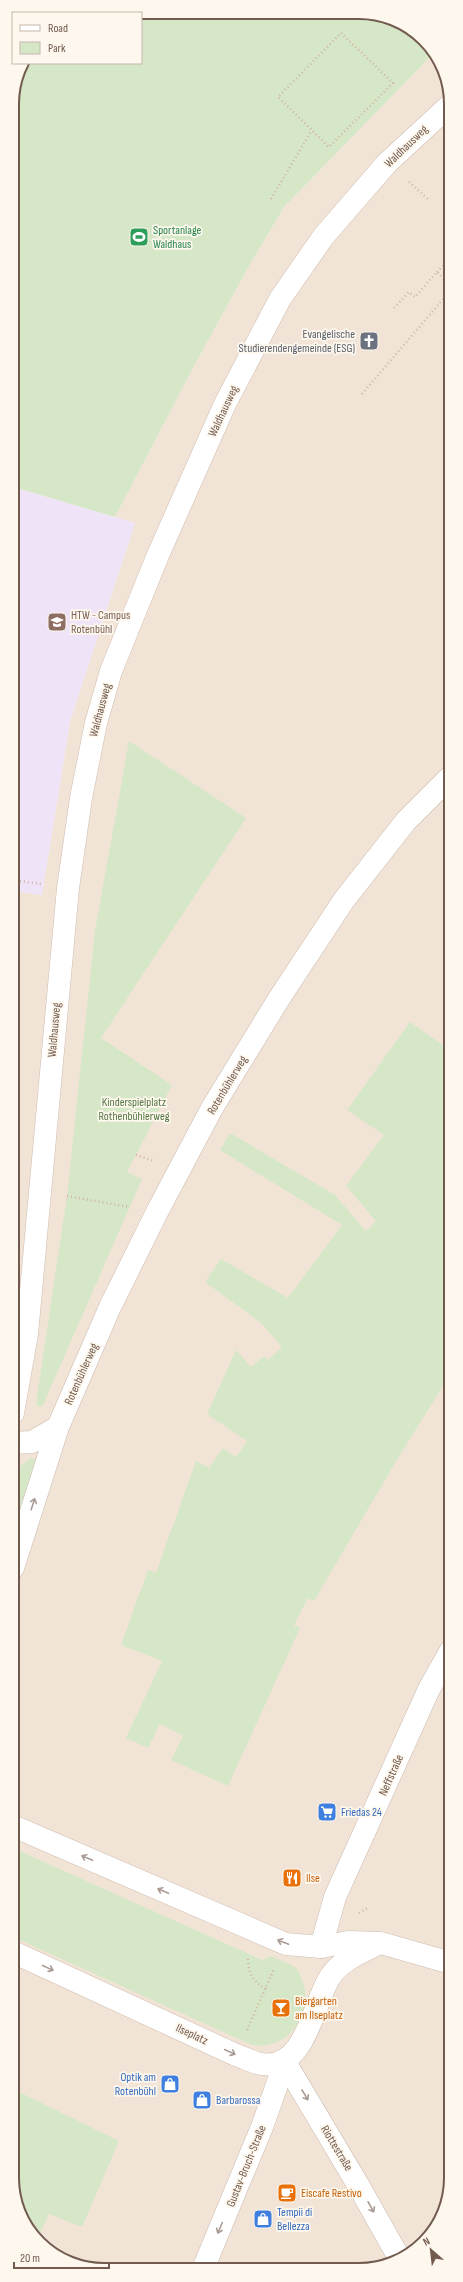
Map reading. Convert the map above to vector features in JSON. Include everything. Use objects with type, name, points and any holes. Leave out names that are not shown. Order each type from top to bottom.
[{"type":"main road","name":"Waldhausweg","points":[[19,1376],[27,1334],[68,888],[81,798],[96,723],[111,671],[158,555],[225,404],[280,299],[323,237],[357,197],[387,163],[444,111]]},
{"type":"main road","name":"Rotenbühlerweg","points":[[19,1549],[58,1427],[110,1307],[157,1212],[212,1108],[280,996],[344,900],[406,821],[444,783]]},
{"type":"main road","points":[[19,1443],[32,1442],[58,1427]]},
{"type":"main road","name":"Neffstraße","points":[[321,1948],[335,1898],[429,1690],[444,1663]]},
{"type":"main road","points":[[19,1829],[286,1944],[321,1948],[348,1942],[381,1943],[444,1961]]},
{"type":"main road","points":[[285,2062],[298,2048],[331,1976],[352,1957],[381,1943]]},
{"type":"main road","points":[[321,1948],[331,1976]]},
{"type":"main road","name":"Ilseplatz","points":[[19,1955],[236,2055],[263,2064],[285,2062]]},
{"type":"main road","name":"Riottestraße","points":[[285,2062],[357,2182],[397,2254]]},
{"type":"main road","name":"Gustav-Bruch-Straße","points":[[205,2263],[262,2127],[285,2062]]},
{"type":"path","points":[[341,33],[393,83],[329,148],[312,130],[278,97],[341,33]]},
{"type":"path","points":[[272,199],[312,130]]},
{"type":"path","points":[[409,182],[429,200]]},
{"type":"path","points":[[394,308],[409,292],[415,297],[444,265]]},
{"type":"path","points":[[438,272],[444,278]]},
{"type":"path","points":[[362,394],[444,298]]},
{"type":"path","points":[[136,1154],[154,1161]]},
{"type":"path","points":[[67,1196],[157,1212]]},
{"type":"path","points":[[248,1958],[251,1975],[256,1984],[266,1989]]},
{"type":"path","points":[[245,2034],[275,1967]]},
{"type":"shaded area","points":[[430,57],[441,82],[444,104],[444,2184],[438,2211],[426,2230],[411,2230],[411,2245],[397,2254],[381,2260],[359,2263],[104,2263],[87,2261],[66,2254],[57,2249],[44,2238],[33,2225],[28,2216],[21,2195],[19,2178],[19,892],[42,895],[70,722],[135,523],[115,517],[194,366],[249,266],[284,207]]},
{"type":"shaded area","name":"HTW - Campus Rotenbühl","points":[[19,489],[135,523],[70,722],[42,895],[19,892]]},
{"type":"green space","name":"Sportanlage Waldhaus","points":[[142,19],[359,19],[376,21],[397,28],[406,33],[423,48],[430,57],[284,207],[249,266],[194,366],[115,517],[19,489],[19,98],[22,82],[29,64],[142,64]]},
{"type":"green space","name":"Kinderspielplatz Rothenbühlerweg","points":[[129,741],[246,818],[101,1038],[172,1085],[127,1172],[142,1179],[43,1405],[39,1407],[36,1403],[67,1196],[95,931]]},
{"type":"green space","points":[[410,1022],[444,1046],[444,1384],[398,1458],[314,1601],[308,1598],[294,1625],[300,1628],[228,1786],[171,1760],[183,1736],[160,1724],[148,1748],[126,1738],[162,1661],[121,1645],[148,1570],[156,1573],[196,1461],[209,1468],[223,1448],[236,1457],[247,1441],[207,1414],[236,1350],[251,1367],[264,1356],[268,1360],[282,1347],[261,1323],[205,1282],[221,1259],[288,1298],[342,1225],[220,1150],[230,1133],[335,1195],[366,1231],[376,1221],[346,1186],[384,1135],[347,1110]]},
{"type":"green space","points":[[31,1458],[36,1460],[19,1516],[19,1467]]},
{"type":"green space","points":[[19,1851],[262,1960],[271,1956],[294,1966],[299,1972],[304,1985],[304,2009],[300,2020],[286,2037],[276,2043],[252,2045],[19,1940]]},
{"type":"green space","points":[[19,2092],[119,2141],[82,2227],[49,2214],[40,2233],[28,2216],[21,2195],[19,2178]]},
{"type":"place","name":"Sportanlage Waldhaus","points":[[139,237]]},
{"type":"place","name":"Evangelische Studierendengemeinde (ESG)","points":[[369,341]]},
{"type":"place","name":"HTW - Campus Rotenbühl","points":[[57,622]]},
{"type":"place","name":"Friedas 24","points":[[327,1812]]},
{"type":"place","name":"Ilse","points":[[292,1878]]},
{"type":"place","name":"Biergarten am Ilseplatz","points":[[281,2008]]},
{"type":"place","name":"Optik am Rotenbühl","points":[[170,2084]]},
{"type":"place","name":"Barbarossa","points":[[202,2100]]},
{"type":"place","name":"Eiscafe Restivo","points":[[287,2193]]},
{"type":"place","name":"Tempii di Bellezza","points":[[263,2219]]}]
